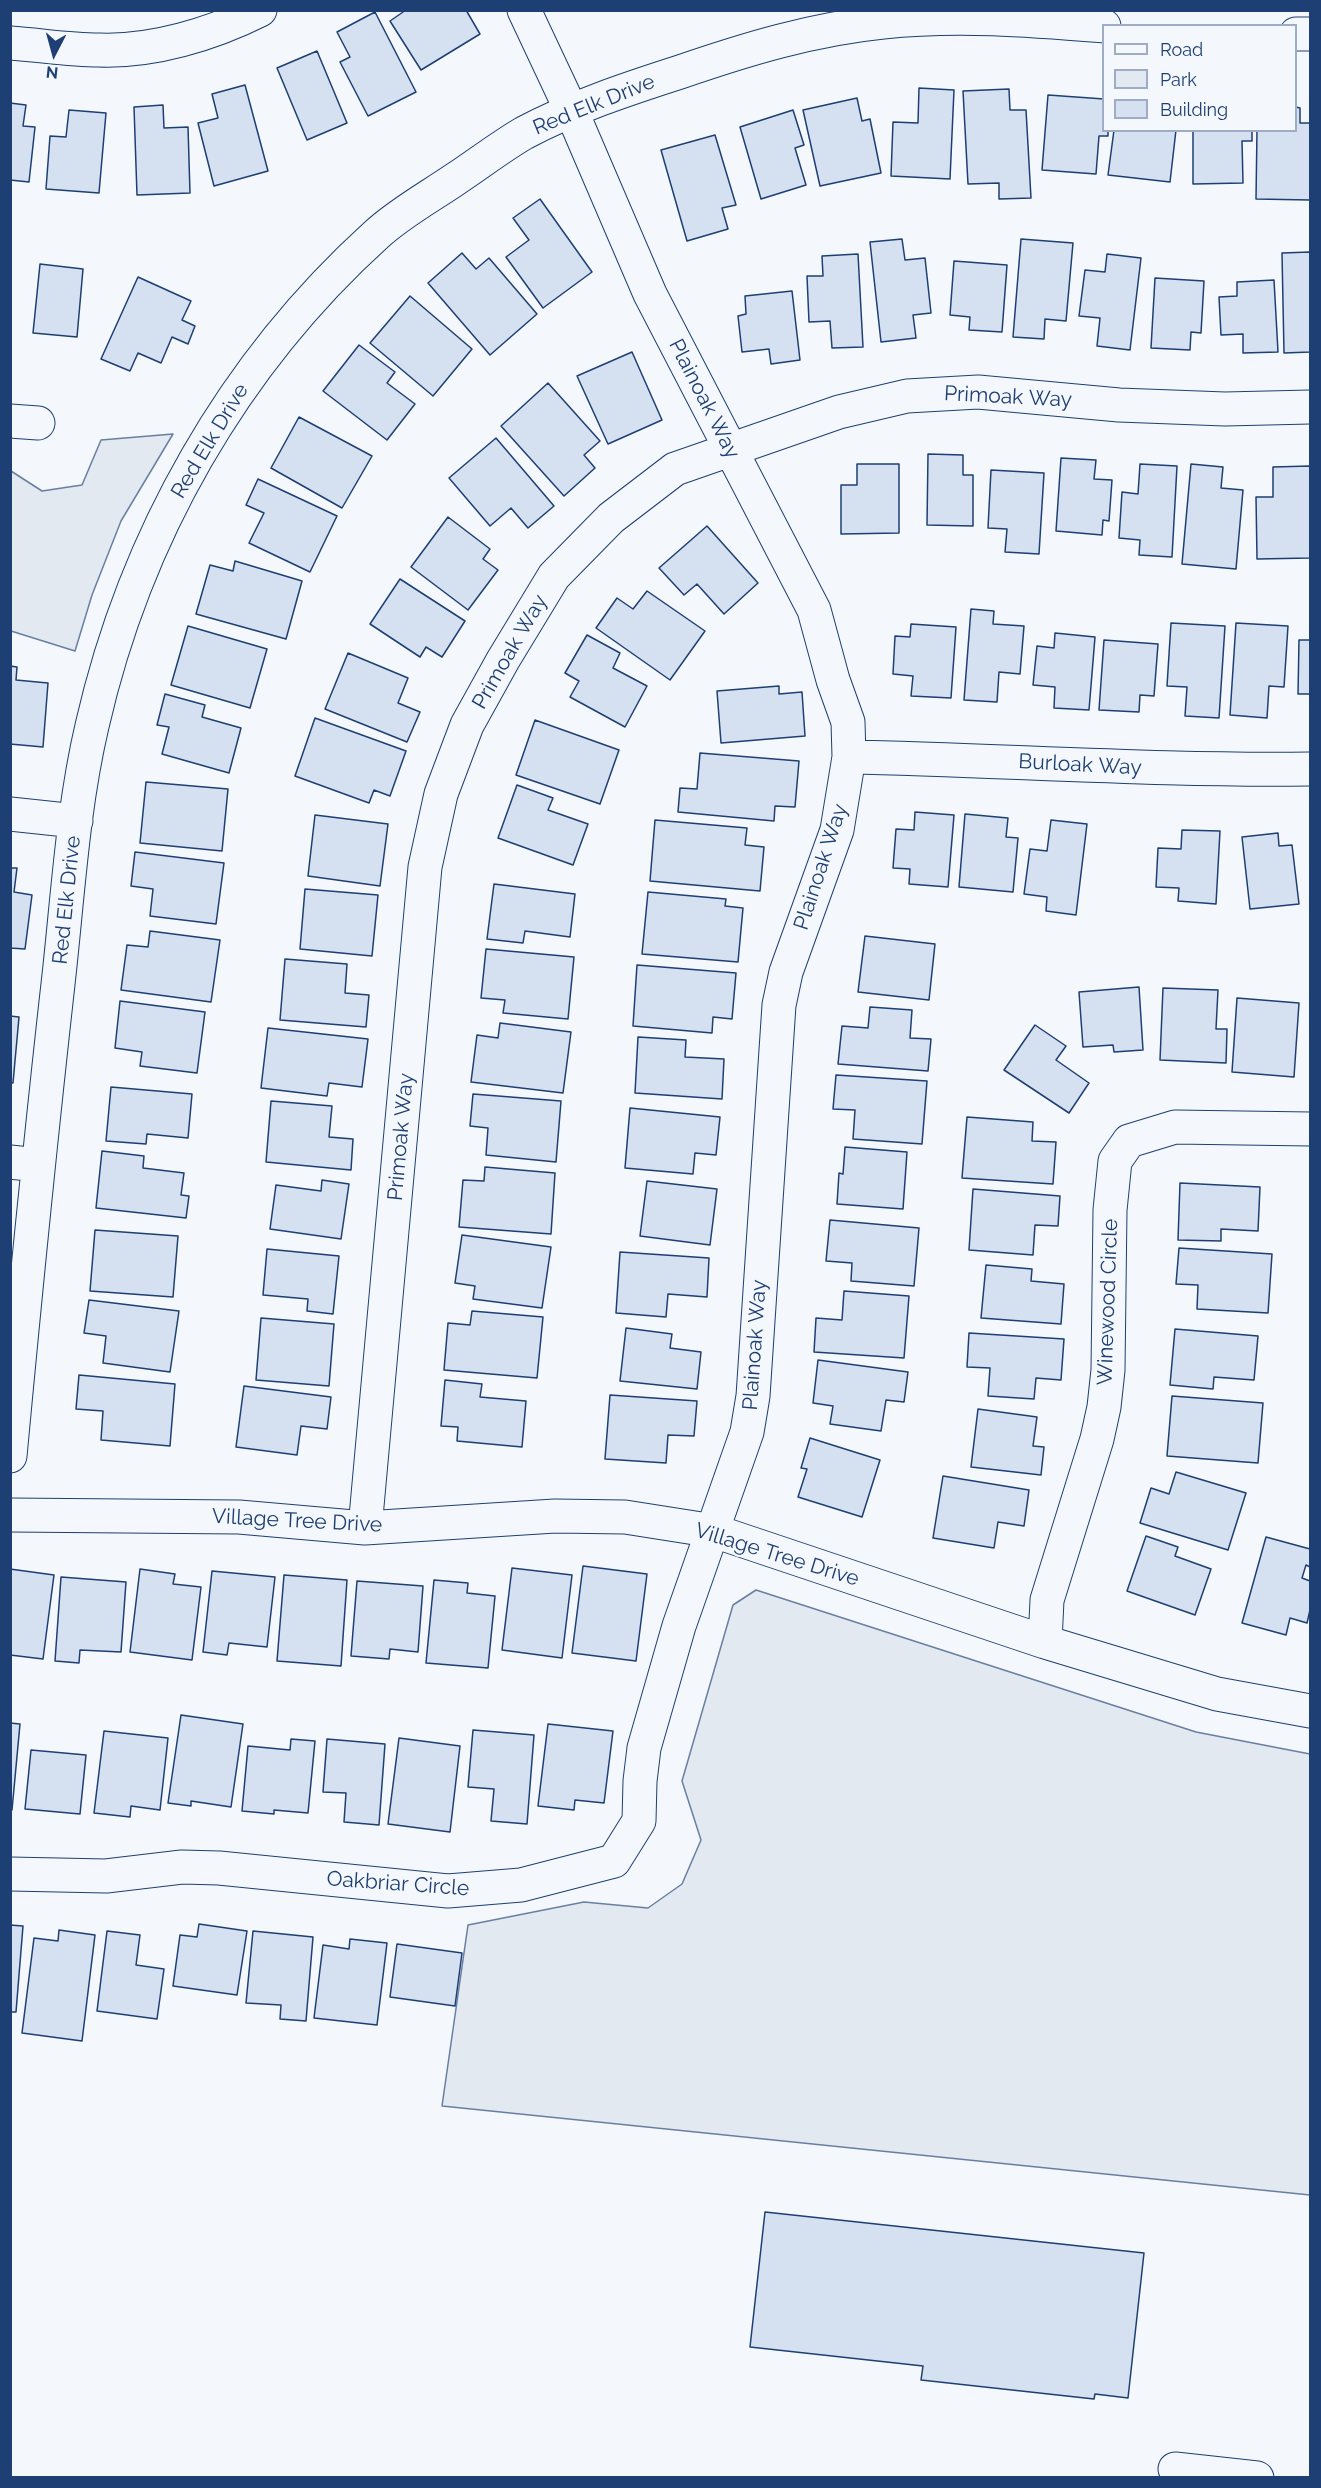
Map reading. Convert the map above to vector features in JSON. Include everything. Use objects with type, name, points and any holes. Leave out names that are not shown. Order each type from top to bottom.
[{"type":"street","points":[[10,43],[100,50],[135,47],[179,40],[243,19],[260,10]]},
{"type":"street","name":"Plainoak Way","points":[[524,10],[571,110],[650,294],[814,610],[833,680],[848,722],[849,757],[837,830],[786,972],[779,1005],[753,1396],[747,1432],[714,1531]]},
{"type":"street","name":"Red Elk Drive","points":[[10,1456],[24,1164],[92,726],[137,579],[156,535],[199,451],[225,410],[287,326],[312,297],[381,230],[521,135],[571,110],[759,45],[870,24],[922,19],[1004,18],[1102,26]]},
{"type":"street","name":"Primoak Way","points":[[366,1528],[425,867],[441,794],[467,725],[554,576],[581,546],[642,493],[675,469],[873,402],[943,392],[978,392],[1119,405],[1213,408],[1311,407]]},
{"type":"street","name":"Burloak Way","points":[[849,757],[1011,760],[1190,770],[1311,769]]},
{"type":"street","points":[[10,814],[76,821]]},
{"type":"street","name":"Winewood Circle","points":[[1045,1642],[1047,1600],[1097,1439],[1104,1407],[1108,1370],[1110,1210],[1115,1161],[1129,1141],[1175,1126],[1311,1129]]},
{"type":"street","name":"Village Tree Drive","points":[[10,1515],[239,1517],[366,1528],[555,1516],[625,1517],[714,1531],[1045,1642],[1216,1694],[1311,1712]]},
{"type":"street","name":"Oakbriar Circle","points":[[10,1874],[106,1876],[182,1867],[466,1890],[521,1884],[614,1861],[639,1821],[644,1748],[679,1626],[714,1531]]},
{"type":"street","points":[[1175,2469],[1257,2478]]},
{"type":"green space","points":[[173,434],[121,521],[92,595],[75,651],[11,631],[11,471],[42,491],[82,485],[101,440]]},
{"type":"green space","points":[[756,1590],[1196,1732],[1310,1754],[1310,2195],[442,2106],[468,1925],[584,1902],[648,1908],[682,1884],[701,1840],[682,1781],[733,1605]]},
{"type":"building","points":[[406,10],[466,10],[480,34],[421,70],[390,21]]},
{"type":"building","points":[[375,12],[416,92],[368,116],[340,62],[350,57],[337,32]]},
{"type":"building","points":[[317,51],[347,123],[307,140],[277,68]]},
{"type":"building","points":[[245,85],[268,171],[214,186],[198,123],[218,118],[212,94]]},
{"type":"building","points":[[919,88],[954,90],[950,179],[891,176],[893,122],[918,123]]},
{"type":"building","points":[[1009,89],[1010,110],[1026,110],[1031,198],[999,199],[999,183],[968,184],[963,91]]},
{"type":"building","points":[[1048,95],[1102,99],[1102,132],[1108,132],[1108,136],[1099,136],[1096,174],[1042,170]]},
{"type":"building","points":[[857,98],[862,121],[870,119],[881,173],[820,186],[803,110]]},
{"type":"building","points":[[10,103],[26,105],[23,126],[35,127],[29,182],[10,180]]},
{"type":"building","points":[[163,105],[164,128],[188,127],[190,193],[137,195],[134,107]]},
{"type":"building","points":[[1297,107],[1300,108],[1300,123],[1310,123],[1310,200],[1256,199],[1257,132],[1297,132]]},
{"type":"building","points":[[69,110],[106,113],[99,193],[46,189],[50,136],[66,137]]},
{"type":"building","points":[[793,110],[804,145],[795,148],[806,185],[761,199],[740,127]]},
{"type":"building","points":[[1114,132],[1176,132],[1170,182],[1108,175]]},
{"type":"building","points":[[1193,132],[1252,132],[1252,141],[1242,141],[1243,183],[1193,184]]},
{"type":"building","points":[[715,135],[736,205],[722,208],[728,229],[687,241],[661,150]]},
{"type":"building","points":[[540,199],[592,272],[543,308],[506,257],[529,240],[513,218]]},
{"type":"building","points":[[902,239],[905,260],[925,258],[931,313],[913,315],[916,338],[881,342],[870,242]]},
{"type":"building","points":[[1021,239],[1073,243],[1066,321],[1045,319],[1044,339],[1013,337]]},
{"type":"building","points":[[1310,252],[1310,352],[1284,353],[1282,253]]},
{"type":"building","points":[[462,253],[476,269],[489,258],[537,314],[490,355],[428,283]]},
{"type":"building","points":[[858,254],[863,347],[832,348],[830,321],[809,322],[807,276],[823,276],[822,256]]},
{"type":"building","points":[[1107,254],[1141,258],[1130,350],[1097,346],[1100,318],[1079,316],[1085,270],[1105,272]]},
{"type":"building","points":[[954,261],[1007,265],[1002,332],[969,330],[970,317],[950,315]]},
{"type":"building","points":[[40,264],[83,269],[77,337],[33,333]]},
{"type":"building","points":[[138,277],[191,301],[182,320],[195,326],[188,344],[172,337],[161,363],[138,353],[130,371],[101,359]]},
{"type":"building","points":[[1155,278],[1204,281],[1201,333],[1191,332],[1190,350],[1151,348]]},
{"type":"building","points":[[1274,280],[1278,352],[1243,353],[1243,334],[1221,335],[1219,297],[1237,296],[1237,282]]},
{"type":"building","points":[[792,291],[800,360],[771,364],[769,349],[742,352],[738,316],[746,314],[745,296]]},
{"type":"building","points":[[410,296],[472,349],[433,396],[370,343]]},
{"type":"building","points":[[359,345],[395,372],[387,383],[415,404],[387,440],[323,391]]},
{"type":"building","points":[[632,352],[662,420],[608,444],[577,376]]},
{"type":"building","points":[[548,383],[600,441],[584,455],[595,468],[564,496],[501,426]]},
{"type":"building","points":[[299,417],[372,456],[342,508],[271,468]]},
{"type":"building","points":[[496,438],[554,506],[528,528],[511,508],[490,526],[449,478]]},
{"type":"building","points":[[928,454],[963,455],[963,475],[973,475],[973,526],[927,525]]},
{"type":"building","points":[[1061,458],[1096,460],[1094,479],[1112,480],[1109,521],[1103,520],[1102,535],[1056,531]]},
{"type":"building","points":[[857,464],[899,464],[899,533],[841,534],[841,485],[857,485]]},
{"type":"building","points":[[1140,464],[1177,466],[1172,557],[1139,555],[1140,540],[1119,538],[1122,492],[1138,494]]},
{"type":"building","points":[[1191,464],[1223,467],[1221,488],[1243,490],[1236,569],[1182,564]]},
{"type":"building","points":[[1310,466],[1310,558],[1257,559],[1256,497],[1273,497],[1273,467]]},
{"type":"building","points":[[991,470],[1044,473],[1039,554],[1005,552],[1007,529],[988,528]]},
{"type":"building","points":[[258,479],[337,516],[310,572],[249,543],[264,513],[246,505]]},
{"type":"building","points":[[448,517],[490,549],[483,559],[498,570],[468,610],[411,567]]},
{"type":"building","points":[[707,526],[758,583],[724,614],[697,584],[684,595],[659,568]]},
{"type":"building","points":[[235,561],[302,581],[286,639],[196,614],[210,565],[233,571]]},
{"type":"building","points":[[400,579],[465,621],[442,657],[426,647],[420,657],[370,624]]},
{"type":"building","points":[[647,591],[705,631],[670,680],[596,628],[617,598],[633,609]]},
{"type":"building","points":[[971,609],[994,611],[993,624],[1024,626],[1020,674],[999,672],[997,702],[964,700]]},
{"type":"building","points":[[1171,623],[1225,626],[1219,718],[1185,716],[1187,687],[1167,686]]},
{"type":"building","points":[[1236,623],[1288,626],[1284,687],[1269,686],[1267,718],[1230,715]]},
{"type":"building","points":[[911,624],[956,627],[951,698],[911,696],[913,676],[893,674],[895,636],[910,637]]},
{"type":"building","points":[[188,626],[267,649],[250,708],[171,685]]},
{"type":"building","points":[[1055,633],[1095,637],[1089,710],[1054,708],[1055,687],[1033,685],[1037,646],[1054,648]]},
{"type":"building","points":[[587,635],[620,653],[613,668],[647,686],[625,727],[570,697],[579,681],[565,673]]},
{"type":"building","points":[[1104,640],[1158,644],[1154,696],[1140,695],[1139,712],[1099,710]]},
{"type":"building","points":[[1299,640],[1310,640],[1310,694],[1298,694]]},
{"type":"building","points":[[348,653],[408,678],[398,703],[420,712],[407,742],[325,709]]},
{"type":"building","points":[[10,666],[17,667],[16,680],[48,683],[43,747],[10,744]]},
{"type":"building","points":[[779,686],[779,694],[802,692],[805,736],[721,743],[717,691]]},
{"type":"building","points":[[165,694],[205,705],[202,717],[241,728],[229,773],[162,754],[169,727],[157,725]]},
{"type":"building","points":[[315,718],[406,751],[390,796],[374,790],[369,803],[295,776]]},
{"type":"building","points":[[535,720],[619,750],[600,804],[516,775]]},
{"type":"building","points":[[700,753],[799,761],[795,807],[775,806],[774,821],[678,812],[680,788],[697,789]]},
{"type":"building","points":[[146,782],[228,789],[222,851],[140,843]]},
{"type":"building","points":[[517,785],[553,798],[548,810],[588,824],[573,865],[498,838]]},
{"type":"building","points":[[915,812],[954,815],[948,887],[909,884],[910,869],[893,868],[896,829],[914,830]]},
{"type":"building","points":[[965,814],[1008,818],[1006,837],[1018,838],[1013,892],[959,887]]},
{"type":"building","points":[[315,815],[388,824],[380,886],[308,876]]},
{"type":"building","points":[[655,820],[747,828],[745,845],[764,847],[760,891],[650,881]]},
{"type":"building","points":[[1051,820],[1087,824],[1076,915],[1046,911],[1047,897],[1024,894],[1030,849],[1047,851]]},
{"type":"building","points":[[1182,830],[1220,831],[1216,904],[1178,901],[1179,888],[1156,887],[1158,848],[1181,849]]},
{"type":"building","points":[[1278,833],[1279,846],[1292,845],[1299,904],[1250,909],[1242,837]]},
{"type":"building","points":[[135,852],[224,863],[216,924],[150,916],[153,889],[131,886]]},
{"type":"building","points":[[10,868],[17,868],[14,892],[32,895],[25,949],[10,948]]},
{"type":"building","points":[[494,884],[575,894],[570,937],[525,931],[523,943],[487,939]]},
{"type":"building","points":[[305,889],[378,895],[372,956],[300,949]]},
{"type":"building","points":[[648,892],[726,899],[725,906],[743,908],[738,962],[642,954]]},
{"type":"building","points":[[150,931],[220,940],[211,1002],[121,990],[127,945],[148,947]]},
{"type":"building","points":[[865,936],[935,944],[929,1000],[858,992]]},
{"type":"building","points":[[486,949],[574,957],[568,1019],[503,1013],[505,1000],[481,998]]},
{"type":"building","points":[[285,959],[347,964],[345,993],[369,995],[366,1027],[280,1020]]},
{"type":"building","points":[[637,965],[736,973],[732,1019],[713,1017],[712,1033],[633,1026]]},
{"type":"building","points":[[1139,987],[1143,1050],[1114,1052],[1113,1045],[1083,1047],[1079,992]]},
{"type":"building","points":[[1163,988],[1218,990],[1216,1029],[1227,1029],[1226,1063],[1160,1060]]},
{"type":"building","points":[[1237,998],[1299,1003],[1294,1077],[1232,1072]]},
{"type":"building","points":[[120,1001],[205,1012],[197,1073],[140,1066],[142,1052],[115,1048]]},
{"type":"building","points":[[870,1007],[912,1010],[910,1038],[931,1039],[928,1071],[838,1064],[842,1026],[868,1028]]},
{"type":"building","points":[[10,1016],[19,1017],[13,1083],[10,1083]]},
{"type":"building","points":[[500,1023],[571,1032],[563,1093],[471,1082],[477,1035],[498,1038]]},
{"type":"building","points":[[1035,1025],[1066,1046],[1056,1060],[1089,1083],[1069,1113],[1004,1070]]},
{"type":"building","points":[[268,1028],[368,1039],[362,1087],[329,1083],[327,1096],[261,1088]]},
{"type":"building","points":[[638,1037],[686,1040],[685,1057],[724,1059],[722,1099],[635,1093]]},
{"type":"building","points":[[836,1075],[927,1081],[922,1144],[853,1139],[855,1110],[833,1109]]},
{"type":"building","points":[[111,1087],[192,1094],[188,1138],[147,1134],[146,1144],[106,1141]]},
{"type":"building","points":[[473,1094],[561,1101],[556,1162],[486,1155],[488,1128],[470,1126]]},
{"type":"building","points":[[271,1101],[332,1106],[329,1137],[353,1139],[351,1170],[266,1162]]},
{"type":"building","points":[[630,1108],[720,1117],[716,1155],[695,1153],[693,1174],[625,1168]]},
{"type":"building","points":[[967,1117],[1033,1122],[1032,1141],[1056,1142],[1053,1184],[962,1178]]},
{"type":"building","points":[[845,1147],[907,1152],[903,1209],[837,1204],[839,1173],[843,1174]]},
{"type":"building","points":[[102,1151],[144,1156],[143,1168],[184,1173],[181,1195],[189,1196],[186,1218],[96,1208]]},
{"type":"building","points":[[485,1167],[555,1173],[551,1234],[459,1227],[463,1180],[484,1181]]},
{"type":"building","points":[[322,1180],[349,1184],[341,1239],[270,1229],[276,1185],[321,1191]]},
{"type":"building","points":[[647,1181],[717,1189],[710,1245],[640,1236]]},
{"type":"building","points":[[1180,1183],[1260,1187],[1258,1231],[1221,1229],[1221,1241],[1178,1240]]},
{"type":"building","points":[[973,1189],[1060,1196],[1058,1226],[1035,1225],[1033,1255],[969,1250]]},
{"type":"building","points":[[830,1220],[919,1228],[914,1286],[851,1281],[852,1263],[826,1261]]},
{"type":"building","points":[[95,1230],[178,1236],[173,1297],[90,1291]]},
{"type":"building","points":[[462,1235],[551,1247],[542,1308],[473,1299],[475,1286],[455,1283]]},
{"type":"building","points":[[1179,1248],[1272,1254],[1268,1313],[1197,1309],[1198,1285],[1176,1284]]},
{"type":"building","points":[[267,1249],[339,1256],[333,1314],[307,1311],[308,1299],[263,1295]]},
{"type":"building","points":[[620,1252],[709,1258],[707,1297],[668,1294],[666,1317],[616,1313]]},
{"type":"building","points":[[986,1265],[1032,1269],[1031,1281],[1064,1284],[1061,1324],[981,1318]]},
{"type":"building","points":[[844,1291],[909,1296],[904,1358],[814,1352],[816,1318],[842,1320]]},
{"type":"building","points":[[89,1300],[179,1311],[170,1372],[103,1363],[106,1336],[84,1333]]},
{"type":"building","points":[[472,1311],[543,1317],[537,1378],[444,1370],[448,1323],[470,1325]]},
{"type":"building","points":[[261,1318],[334,1324],[329,1386],[256,1380]]},
{"type":"building","points":[[626,1328],[672,1334],[670,1348],[701,1352],[697,1389],[620,1381]]},
{"type":"building","points":[[1175,1329],[1258,1336],[1254,1380],[1214,1377],[1213,1389],[1170,1385]]},
{"type":"building","points":[[969,1333],[1064,1339],[1061,1380],[1036,1378],[1034,1399],[988,1396],[990,1368],[967,1367]]},
{"type":"building","points":[[818,1360],[908,1372],[904,1402],[886,1400],[881,1431],[830,1424],[833,1406],[813,1403]]},
{"type":"building","points":[[79,1375],[175,1384],[170,1446],[101,1440],[103,1411],[76,1409]]},
{"type":"building","points":[[445,1380],[482,1384],[480,1397],[526,1401],[522,1447],[457,1441],[458,1427],[441,1426]]},
{"type":"building","points":[[244,1386],[331,1397],[327,1429],[301,1426],[297,1455],[236,1447]]},
{"type":"building","points":[[610,1395],[697,1401],[694,1436],[668,1435],[666,1463],[605,1459]]},
{"type":"building","points":[[1172,1396],[1263,1403],[1258,1463],[1167,1456]]},
{"type":"building","points":[[978,1409],[1037,1417],[1033,1446],[1044,1447],[1041,1475],[971,1467]]},
{"type":"building","points":[[810,1438],[880,1460],[862,1517],[798,1497],[807,1469],[801,1468]]},
{"type":"building","points":[[1176,1472],[1246,1493],[1228,1550],[1140,1523],[1151,1488],[1169,1494]]},
{"type":"building","points":[[943,1476],[1029,1490],[1024,1526],[998,1522],[994,1548],[933,1538]]},
{"type":"building","points":[[1146,1536],[1178,1547],[1175,1556],[1211,1569],[1195,1615],[1127,1591]]},
{"type":"building","points":[[1266,1537],[1310,1549],[1310,1567],[1306,1565],[1302,1578],[1310,1581],[1310,1610],[1307,1623],[1290,1618],[1286,1635],[1242,1623]]},
{"type":"building","points":[[583,1566],[647,1574],[636,1661],[572,1653]]},
{"type":"building","points":[[512,1568],[572,1575],[562,1658],[502,1650]]},
{"type":"building","points":[[10,1569],[54,1575],[43,1659],[10,1655]]},
{"type":"building","points":[[140,1569],[175,1574],[173,1584],[201,1587],[192,1660],[130,1652]]},
{"type":"building","points":[[212,1571],[275,1577],[267,1647],[229,1643],[227,1655],[203,1652]]},
{"type":"building","points":[[284,1575],[347,1580],[341,1666],[277,1661]]},
{"type":"building","points":[[61,1577],[126,1582],[121,1652],[80,1650],[79,1663],[55,1661]]},
{"type":"building","points":[[434,1580],[468,1583],[467,1593],[495,1596],[488,1668],[426,1663]]},
{"type":"building","points":[[357,1581],[423,1586],[418,1652],[390,1649],[389,1659],[351,1656]]},
{"type":"building","points":[[181,1715],[243,1724],[231,1807],[191,1801],[191,1806],[168,1803]]},
{"type":"building","points":[[10,1723],[20,1724],[12,1810],[10,1810]]},
{"type":"building","points":[[548,1724],[613,1731],[604,1803],[575,1800],[574,1810],[538,1806]]},
{"type":"building","points":[[473,1730],[534,1735],[527,1824],[491,1821],[494,1789],[468,1787]]},
{"type":"building","points":[[104,1731],[168,1738],[160,1810],[131,1806],[130,1817],[94,1813]]},
{"type":"building","points":[[399,1738],[460,1746],[450,1832],[388,1824]]},
{"type":"building","points":[[291,1739],[315,1741],[308,1813],[274,1810],[274,1814],[242,1811],[248,1746],[290,1750]]},
{"type":"building","points":[[327,1739],[385,1744],[379,1825],[344,1822],[346,1793],[323,1792]]},
{"type":"building","points":[[31,1750],[86,1755],[80,1814],[25,1809]]},
{"type":"building","points":[[199,1924],[247,1931],[237,1995],[173,1986],[180,1935],[197,1937]]},
{"type":"building","points":[[10,1925],[23,1926],[16,2012],[10,2012]]},
{"type":"building","points":[[59,1930],[95,1935],[82,2041],[22,2033],[34,1938],[58,1941]]},
{"type":"building","points":[[107,1931],[140,1935],[136,1965],[164,1969],[157,2019],[97,2011]]},
{"type":"building","points":[[253,1931],[313,1937],[306,2021],[280,2019],[281,2005],[246,2003]]},
{"type":"building","points":[[350,1939],[387,1943],[377,2025],[314,2018],[323,1945],[349,1949]]},
{"type":"building","points":[[397,1944],[462,1953],[455,2006],[390,1997]]},
{"type":"building","points":[[765,2212],[1144,2253],[1128,2398],[1095,2394],[1094,2399],[921,2380],[923,2366],[750,2347]]}]
